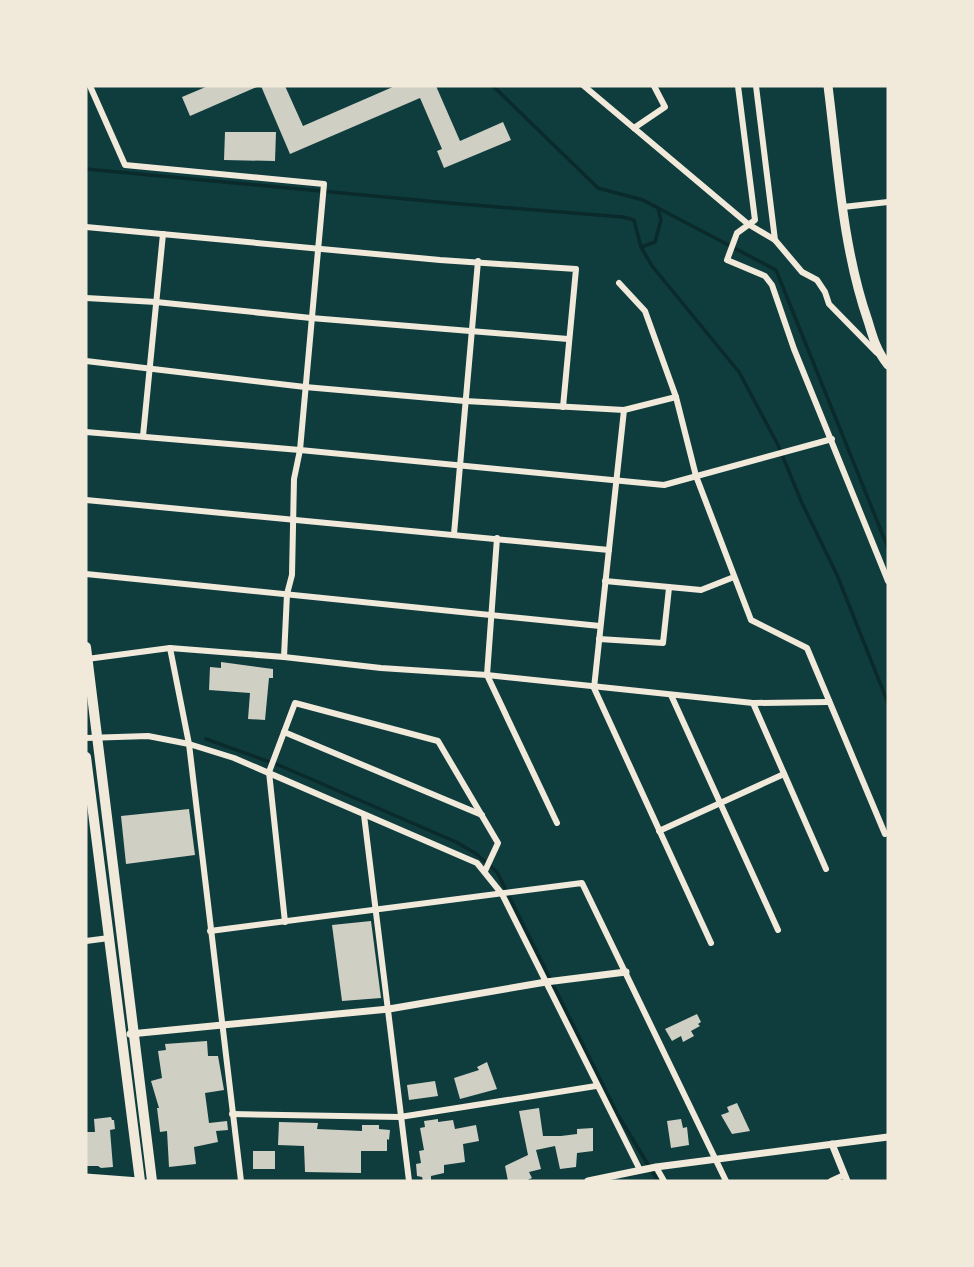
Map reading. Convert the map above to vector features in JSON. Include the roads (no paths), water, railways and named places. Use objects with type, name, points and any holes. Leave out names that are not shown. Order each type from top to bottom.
[{"type":"main road","points":[[828,86],[843,208],[858,292],[879,355],[888,365]]},
{"type":"main road","points":[[86,647],[91,737],[135,1033],[152,1181]]},
{"type":"main road","points":[[86,757],[139,1181]]},
{"type":"street","points":[[89,86],[125,165],[324,184],[300,450],[294,479],[292,575],[287,594],[284,657]]},
{"type":"street","points":[[584,86],[748,225],[775,240],[802,272],[817,280],[829,304],[879,355]]},
{"type":"street","points":[[634,128],[665,107],[654,86]]},
{"type":"street","points":[[738,86],[755,220],[737,233],[727,260],[765,276],[772,285],[793,349],[888,581]]},
{"type":"street","points":[[757,86],[775,240]]},
{"type":"street","points":[[843,208],[888,202]]},
{"type":"street","points":[[86,227],[440,260],[576,269],[563,407]]},
{"type":"street","points":[[143,436],[163,234]]},
{"type":"street","points":[[454,534],[478,261]]},
{"type":"street","points":[[619,284],[645,311],[676,397],[696,476],[751,620],[807,648],[885,834]]},
{"type":"street","points":[[86,298],[568,339]]},
{"type":"street","points":[[86,361],[305,387],[563,407],[624,410],[676,397]]},
{"type":"street","points":[[624,410],[594,688],[711,943]]},
{"type":"street","points":[[86,432],[664,485],[832,439]]},
{"type":"street","points":[[86,500],[609,550]]},
{"type":"street","points":[[498,538],[488,675],[557,823]]},
{"type":"street","points":[[86,574],[600,626]]},
{"type":"street","points":[[605,582],[701,590],[734,577]]},
{"type":"street","points":[[599,639],[663,643],[670,588]]},
{"type":"street","points":[[87,660],[170,648],[488,675],[753,703],[828,702]]},
{"type":"street","points":[[170,648],[189,744],[241,1181]]},
{"type":"street","points":[[671,695],[778,930]]},
{"type":"street","points":[[753,703],[826,869]]},
{"type":"street","points":[[285,922],[269,772],[295,704],[438,741],[498,843],[485,871]]},
{"type":"street","points":[[284,732],[482,815]]},
{"type":"street","points":[[91,737],[148,736],[189,744],[234,758],[477,863],[502,894],[640,1170]]},
{"type":"street","points":[[659,831],[784,775]]},
{"type":"street","points":[[364,815],[409,1181]]},
{"type":"street","points":[[210,931],[582,883],[726,1181]]},
{"type":"street","points":[[86,941],[110,938]]},
{"type":"street","points":[[122,1035],[389,1009],[546,982],[626,972]]},
{"type":"street","points":[[232,1114],[400,1117],[596,1086]]},
{"type":"street","points":[[588,1181],[616,1178],[656,1167],[888,1137]]},
{"type":"street","points":[[831,1181],[845,1178],[832,1144]]},
{"type":"street","points":[[656,1167],[664,1181]]},
{"type":"street","points":[[86,1177],[139,1181]]},
{"type":"waterway","points":[[493,86],[598,188],[643,200],[658,208],[661,220],[655,242],[641,247]]},
{"type":"waterway","points":[[86,169],[634,220],[641,247],[652,266],[739,372],[778,445],[802,503],[837,575],[888,703]]},
{"type":"waterway","points":[[658,208],[776,270],[888,548]]},
{"type":"waterway","points":[[206,739],[281,766],[456,842],[475,853],[497,872],[618,1115],[658,1181]]}]
